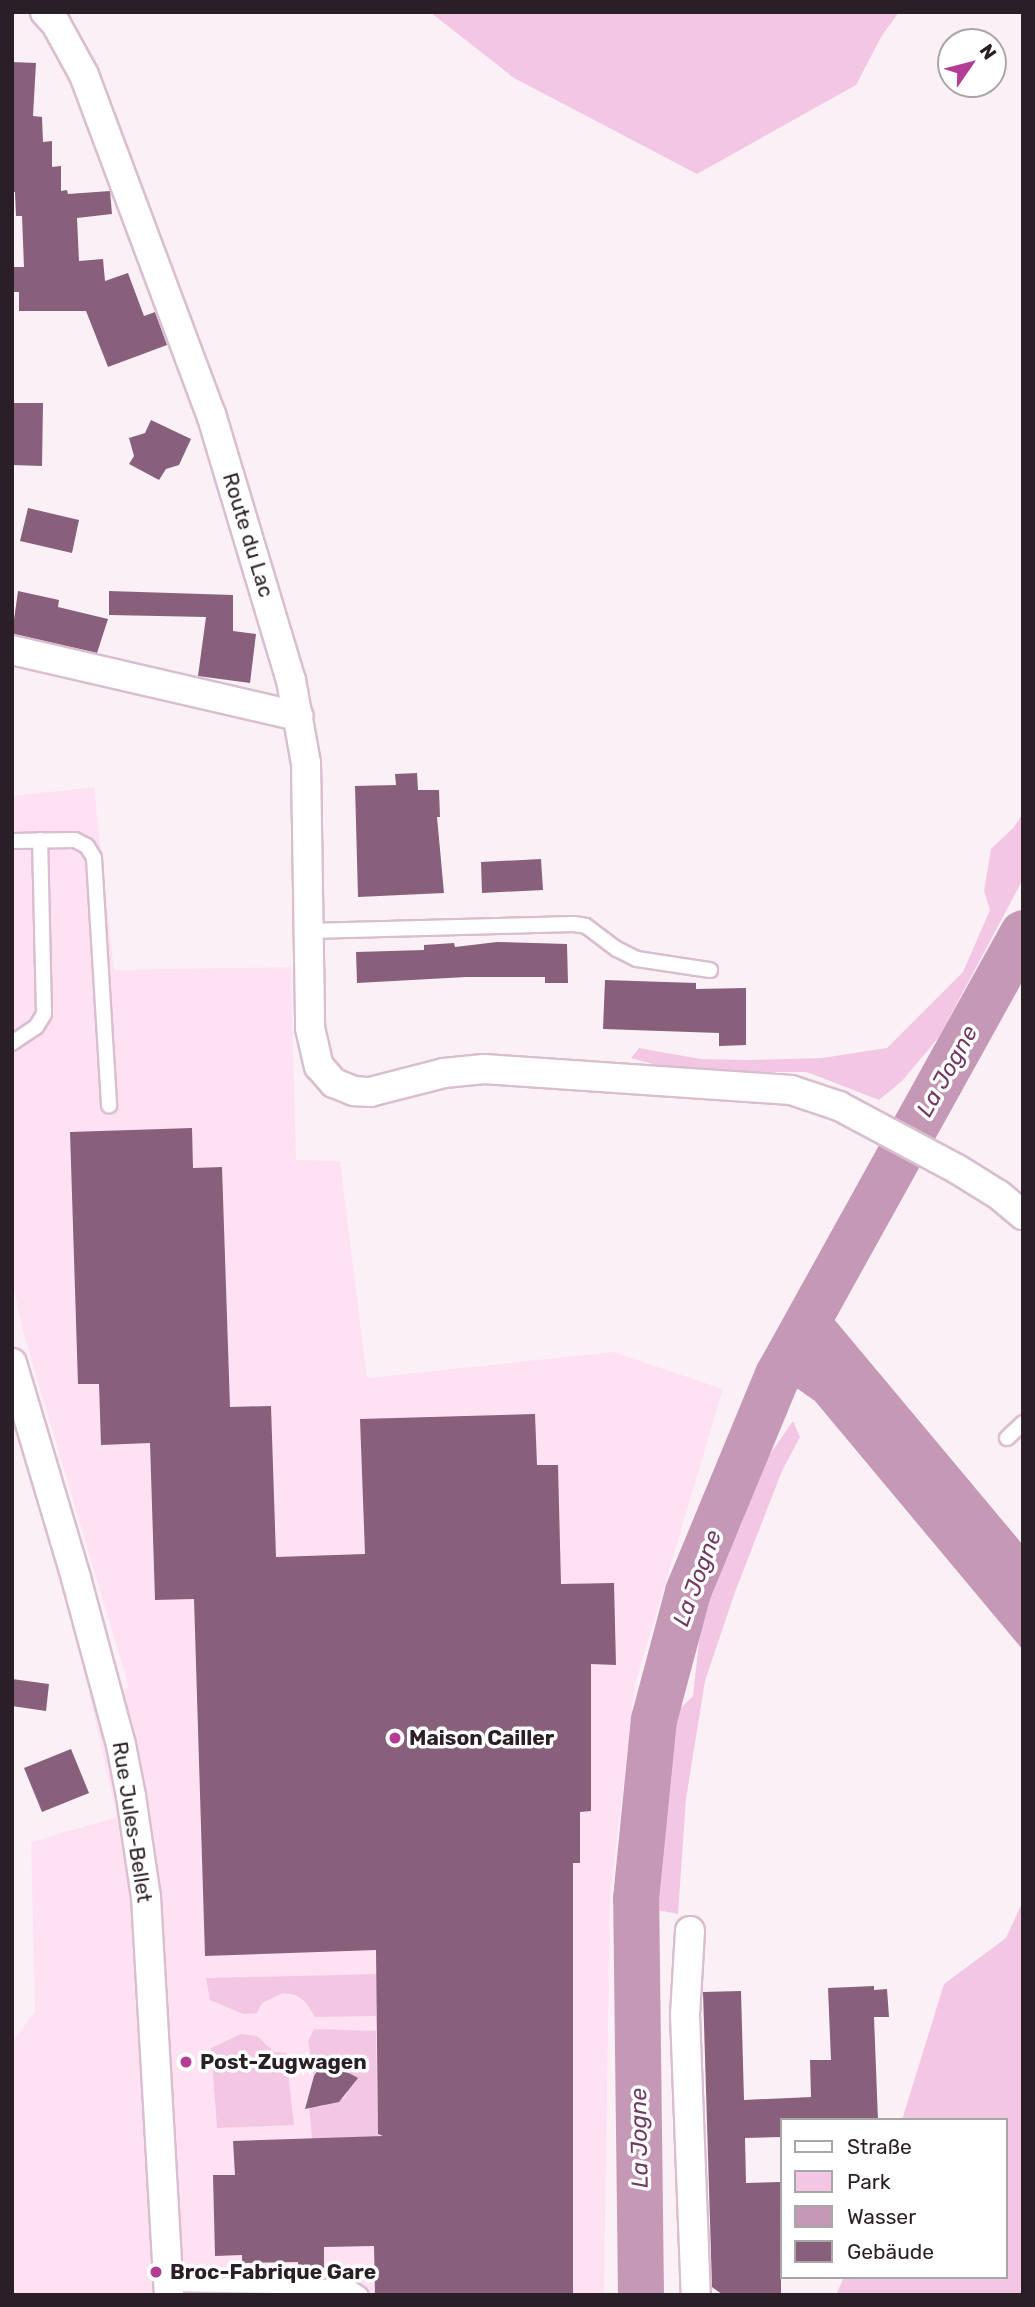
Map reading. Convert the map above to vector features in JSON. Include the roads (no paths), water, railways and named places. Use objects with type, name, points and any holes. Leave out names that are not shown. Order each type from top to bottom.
[{"type":"street","name":"Route du Lac","points":[[45,12],[56,23],[85,75],[211,414],[275,621],[298,716],[307,771],[312,1045],[319,1066],[334,1083],[354,1091],[370,1092],[444,1073],[484,1069],[792,1090],[855,1114],[957,1169],[999,1195],[1023,1215]]},
{"type":"street","points":[[12,650],[298,716]]},
{"type":"street","name":"Rue Jules-Bellet","points":[[12,1363],[76,1578],[121,1745],[131,1796],[146,1898],[169,2289]]},
{"type":"street","points":[[690,1931],[685,2015],[696,2295]]},
{"type":"lane","points":[[12,841],[75,840],[87,846],[94,858],[109,1106]]},
{"type":"lane","points":[[12,1043],[36,1027],[44,1014],[40,841]]},
{"type":"lane","points":[[309,931],[574,924],[586,926],[617,949],[637,959],[710,970]]},
{"type":"lane","points":[[1007,1437],[1023,1423]]},
{"type":"lane","points":[[169,2289],[349,2287],[361,2295]]},
{"type":"water","points":[[818,1300],[1023,1545],[1023,1650],[815,1401],[778,1375]]},
{"type":"waterway","name":"La Jogne","points":[[641,2295],[636,1899],[654,1720],[688,1592],[778,1375],[1023,933]]},
{"type":"place","name":"Maison Cailler","points":[[395,1738]]},
{"type":"place","name":"Post-Zugwagen","points":[[186,2062]]},
{"type":"place","name":"Broc-Fabrique Gare","points":[[156,2272]]}]
